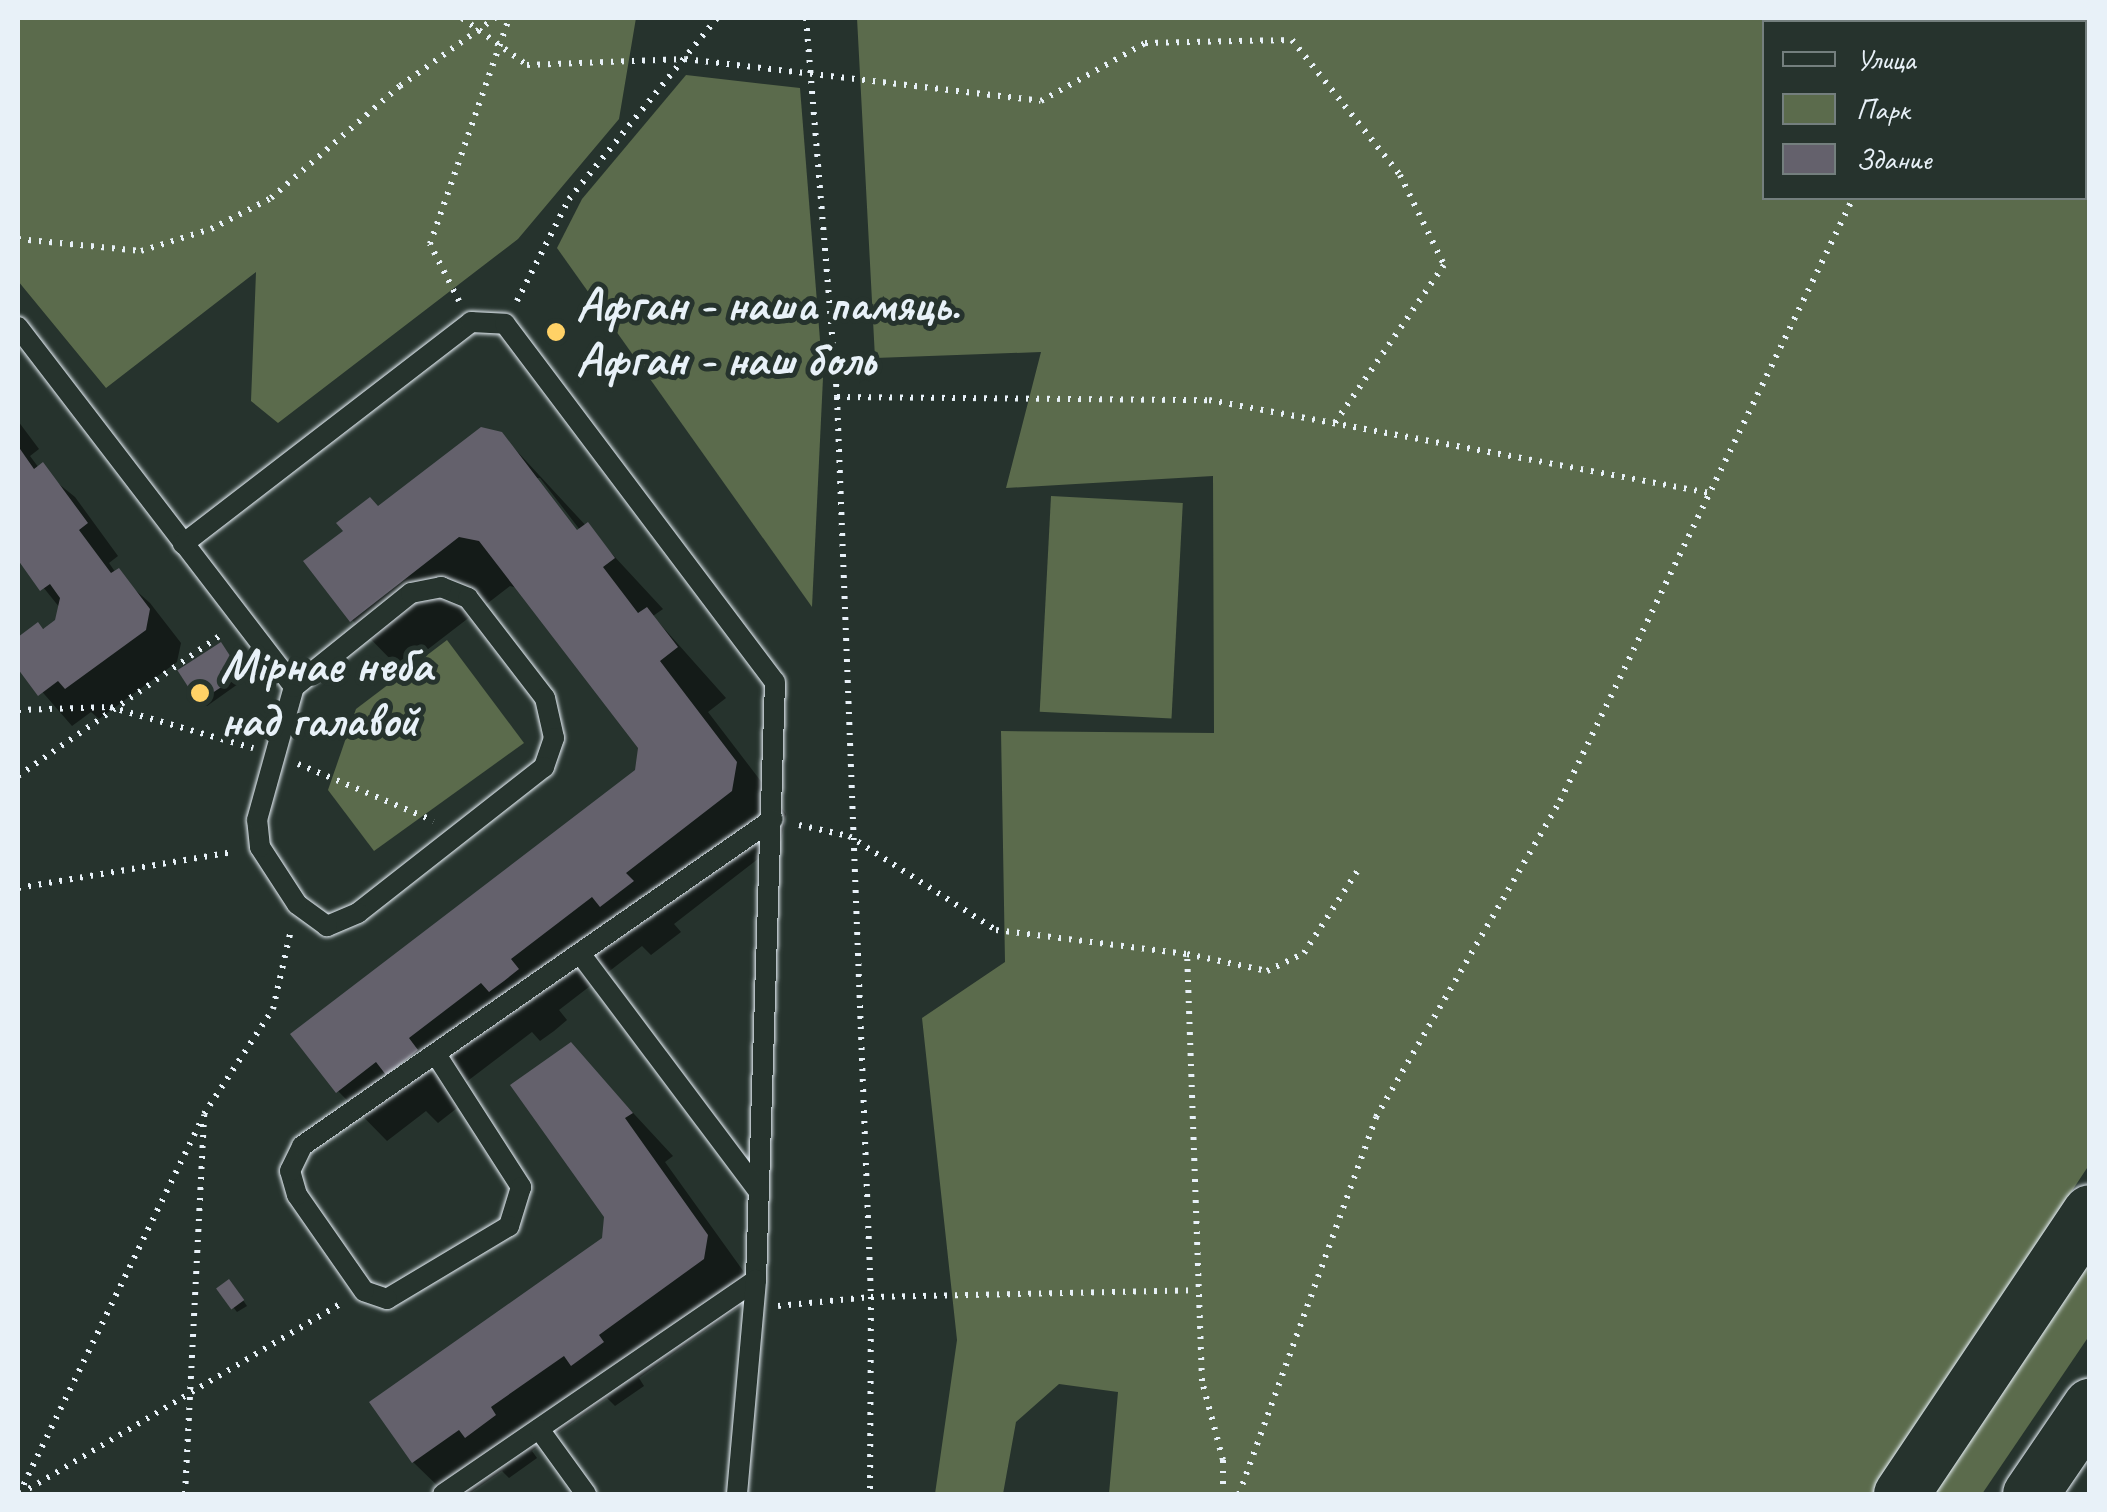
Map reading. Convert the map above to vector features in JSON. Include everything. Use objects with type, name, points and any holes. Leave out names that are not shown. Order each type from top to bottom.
[{"type":"main road","points":[[1901,1494],[2090,1212]]},
{"type":"main road","points":[[2030,1494],[2090,1406]]},
{"type":"lane","points":[[183,544],[471,322],[505,324],[775,682],[756,1280],[737,1494]]},
{"type":"lane","points":[[18,327],[294,687]]},
{"type":"lane","points":[[441,587],[468,598],[545,698],[554,738],[544,768],[358,913],[327,926],[297,904],[260,847],[257,820],[294,687],[410,593],[441,587]]},
{"type":"lane","points":[[437,1056],[521,1187],[509,1226],[388,1299],[364,1291],[297,1195],[290,1171],[302,1146],[582,956],[773,819]]},
{"type":"lane","points":[[582,956],[758,1190]]},
{"type":"lane","points":[[442,1494],[756,1280]]},
{"type":"lane","points":[[539,1428],[586,1494]]},
{"type":"path","points":[[462,18],[527,65],[684,58],[810,78],[1040,101],[1145,43],[1292,40],[1400,175],[1444,265],[1334,424]]},
{"type":"path","points":[[18,238],[140,251],[212,230],[271,198],[495,18]]},
{"type":"path","points":[[471,322],[430,244],[509,18]]},
{"type":"path","points":[[505,324],[570,199],[717,18]]},
{"type":"path","points":[[806,18],[837,397],[849,836],[871,1297],[870,1494]]},
{"type":"path","points":[[1239,1494],[1376,1117],[1560,801],[1852,200]]},
{"type":"path","points":[[837,397],[1209,400],[1710,492]]},
{"type":"path","points":[[18,776],[241,622]]},
{"type":"path","points":[[773,819],[849,836],[996,930],[1186,954],[1267,971],[1304,953],[1360,867]]},
{"type":"path","points":[[18,888],[260,847]]},
{"type":"path","points":[[19,1494],[204,1114],[273,1008],[297,904]]},
{"type":"path","points":[[1186,954],[1202,1381],[1223,1460],[1223,1494]]},
{"type":"path","points":[[185,1494],[204,1114]]},
{"type":"path","points":[[754,1308],[871,1297],[1196,1290]]},
{"type":"path","points":[[19,1494],[364,1291]]},
{"type":"green space","points":[[18,18],[636,18],[619,119],[518,239],[278,423],[251,401],[256,272],[106,388],[18,281]]},
{"type":"green space","points":[[857,18],[2089,18],[2089,1165],[1872,1494],[1109,1494],[1118,1392],[1059,1384],[1016,1422],[1003,1494],[935,1494],[957,1340],[922,1018],[1005,962],[1001,731],[1214,733],[1213,476],[1006,488],[1041,352],[875,358]]},
{"type":"green space","points":[[686,75],[800,88],[823,378],[812,607],[557,248],[582,199]]},
{"type":"green space","points":[[1051,496],[1183,503],[1172,719],[1040,712]]},
{"type":"green space","points":[[447,640],[524,743],[374,851],[328,790],[356,709]]},
{"type":"green space","points":[[2089,1255],[2089,1336],[1982,1494],[1930,1494]]},
{"type":"building","points":[[481,427],[502,432],[577,530],[588,522],[615,558],[603,567],[638,613],[647,607],[678,647],[660,661],[737,762],[732,791],[626,873],[634,881],[600,907],[592,897],[511,959],[519,969],[504,981],[489,992],[481,983],[409,1038],[418,1050],[402,1063],[386,1075],[376,1062],[336,1093],[290,1034],[635,770],[638,748],[479,541],[459,537],[350,622],[303,561],[343,531],[336,523],[370,497],[378,506]]},
{"type":"building","points":[[18,446],[34,469],[43,462],[88,523],[79,530],[111,573],[119,568],[150,609],[146,630],[65,689],[58,681],[38,696],[18,669],[18,637],[38,622],[43,629],[55,620],[60,598],[50,584],[40,591],[18,560]]},
{"type":"building","points":[[221,642],[242,674],[198,702],[177,670]]},
{"type":"building","points":[[571,1042],[633,1113],[625,1118],[708,1235],[704,1259],[599,1335],[604,1342],[571,1366],[564,1356],[491,1407],[496,1415],[465,1438],[459,1430],[412,1463],[369,1402],[602,1238],[604,1217],[510,1085]]},
{"type":"building","points":[[229,1279],[244,1300],[231,1309],[216,1288]]},
{"type":"place","name":"Афган - наша памяць. Афган - наш боль","points":[[556,332]]},
{"type":"place","name":"Мірнае неба над галавой","points":[[200,693]]}]
